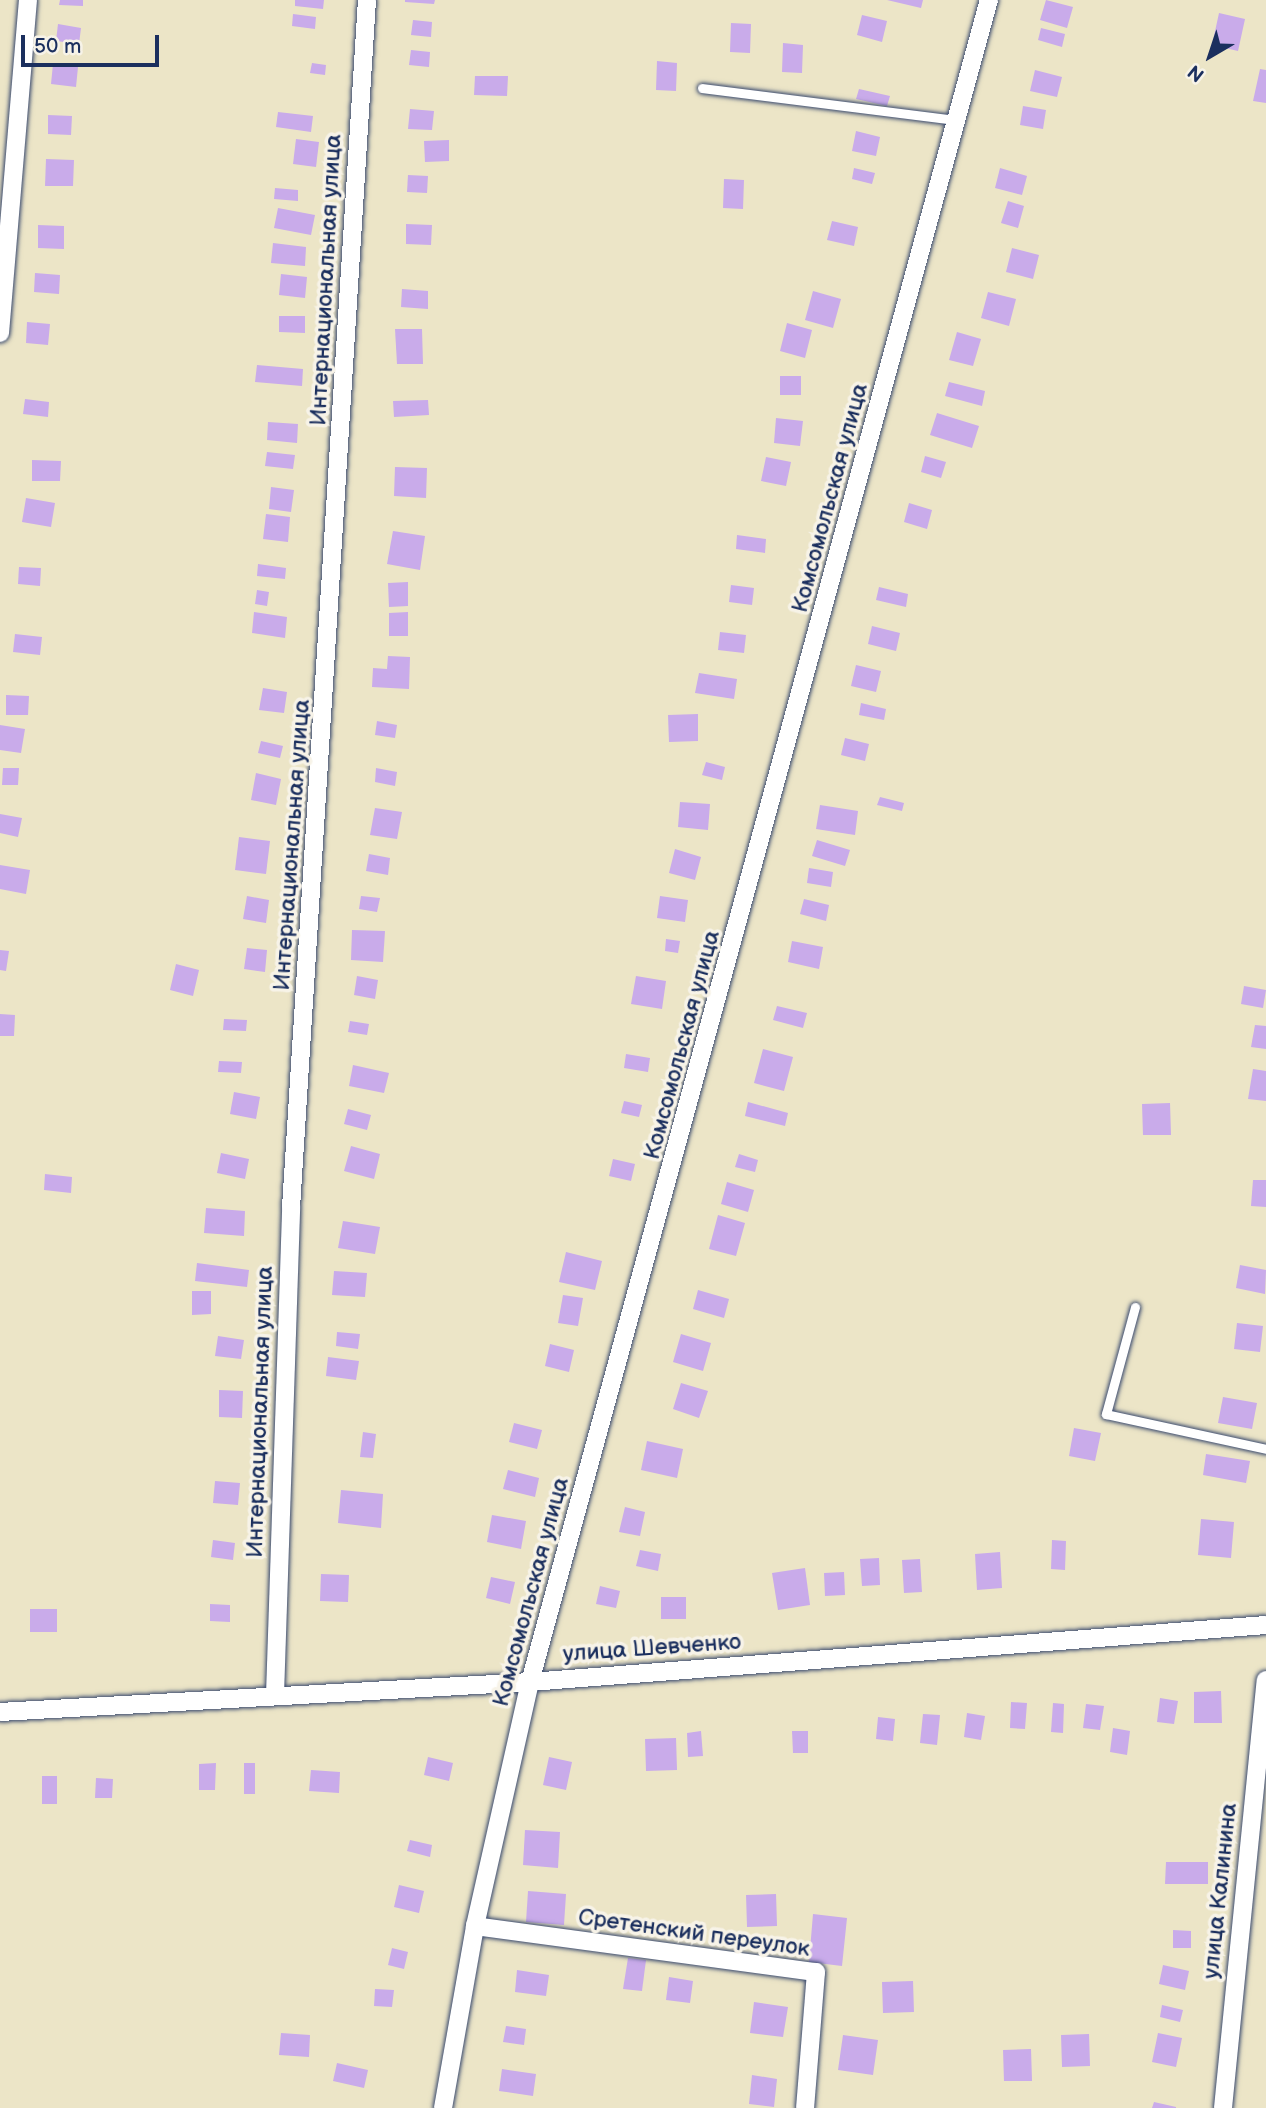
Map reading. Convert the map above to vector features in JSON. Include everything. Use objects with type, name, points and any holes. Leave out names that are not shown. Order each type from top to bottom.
[{"type":"street","points":[[0,333],[28,0]]},
{"type":"street","name":"Интернациональная улица","points":[[275,1695],[292,1208],[367,0]]},
{"type":"street","name":"Комсомольская улица","points":[[443,2108],[475,1926],[530,1682],[989,0]]},
{"type":"street","name":"улица Шевченко","points":[[0,1712],[530,1682],[1266,1625]]},
{"type":"street","name":"улица Калинина","points":[[1223,2108],[1266,1679]]},
{"type":"street","name":"Сретенский переулок","points":[[475,1926],[816,1972],[805,2108]]},
{"type":"lane","points":[[702,88],[957,120]]},
{"type":"lane","points":[[1135,1307],[1106,1414],[1266,1449]]},
{"type":"building","points":[[60,0],[83,0],[83,6],[59,5]]},
{"type":"building","points":[[295,0],[324,0],[323,9],[295,6]]},
{"type":"building","points":[[405,0],[435,0],[434,4]]},
{"type":"building","points":[[887,0],[923,0],[921,8]]},
{"type":"building","points":[[1046,0],[1073,7],[1067,28],[1040,20]]},
{"type":"building","points":[[1219,13],[1245,19],[1238,51],[1212,45]]},
{"type":"building","points":[[293,14],[316,17],[315,29],[292,26]]},
{"type":"building","points":[[862,15],[887,21],[882,42],[857,35]]},
{"type":"building","points":[[413,20],[432,22],[431,37],[411,35]]},
{"type":"building","points":[[731,23],[751,24],[750,53],[730,52]]},
{"type":"building","points":[[58,24],[81,28],[79,44],[56,41]]},
{"type":"building","points":[[1041,28],[1065,34],[1062,47],[1038,40]]},
{"type":"building","points":[[783,43],[803,45],[802,73],[782,72]]},
{"type":"building","points":[[411,50],[430,52],[429,67],[409,65]]},
{"type":"building","points":[[657,61],[677,63],[676,91],[656,90]]},
{"type":"building","points":[[312,63],[326,65],[325,75],[310,73]]},
{"type":"building","points":[[53,64],[78,67],[76,87],[51,84]]},
{"type":"building","points":[[1260,69],[1266,70],[1266,103],[1253,101]]},
{"type":"building","points":[[1035,70],[1062,77],[1057,97],[1030,91]]},
{"type":"building","points":[[475,76],[508,76],[507,96],[474,95]]},
{"type":"building","points":[[859,89],[890,96],[887,106],[856,99]]},
{"type":"building","points":[[1023,106],[1046,110],[1043,129],[1020,125]]},
{"type":"building","points":[[410,109],[434,111],[432,130],[408,129]]},
{"type":"building","points":[[278,112],[313,116],[311,132],[276,127]]},
{"type":"building","points":[[48,115],[72,116],[71,135],[48,134]]},
{"type":"building","points":[[856,131],[880,137],[876,156],[852,151]]},
{"type":"building","points":[[296,139],[319,142],[316,167],[293,164]]},
{"type":"building","points":[[449,140],[449,161],[425,162],[424,141]]},
{"type":"building","points":[[46,159],[74,160],[73,186],[45,186]]},
{"type":"building","points":[[854,168],[875,173],[872,184],[852,179]]},
{"type":"building","points":[[1000,168],[1027,176],[1022,195],[995,188]]},
{"type":"building","points":[[408,175],[428,176],[427,193],[407,192]]},
{"type":"building","points":[[724,179],[744,180],[743,209],[723,208]]},
{"type":"building","points":[[275,188],[298,190],[298,201],[274,199]]},
{"type":"building","points":[[1008,201],[1024,206],[1018,228],[1001,223]]},
{"type":"building","points":[[278,208],[315,215],[311,235],[274,228]]},
{"type":"building","points":[[832,221],[858,227],[854,246],[827,240]]},
{"type":"building","points":[[406,224],[432,225],[431,245],[406,244]]},
{"type":"building","points":[[38,225],[64,226],[64,249],[38,248]]},
{"type":"building","points":[[273,243],[306,247],[305,266],[271,263]]},
{"type":"building","points":[[1012,248],[1039,255],[1033,279],[1006,272]]},
{"type":"building","points":[[35,273],[60,275],[59,294],[34,292]]},
{"type":"building","points":[[281,274],[307,277],[305,298],[279,295]]},
{"type":"building","points":[[402,289],[428,291],[428,309],[401,307]]},
{"type":"building","points":[[813,291],[841,299],[833,328],[805,320]]},
{"type":"building","points":[[988,292],[1016,299],[1009,326],[981,318]]},
{"type":"building","points":[[279,316],[305,316],[305,333],[279,332]]},
{"type":"building","points":[[27,322],[50,324],[48,345],[26,343]]},
{"type":"building","points":[[787,323],[812,330],[805,358],[780,351]]},
{"type":"building","points":[[395,329],[422,329],[423,364],[397,364]]},
{"type":"building","points":[[957,332],[981,339],[973,366],[949,360]]},
{"type":"building","points":[[257,365],[303,369],[302,386],[255,382]]},
{"type":"building","points":[[780,376],[801,376],[801,395],[780,395]]},
{"type":"building","points":[[949,382],[985,391],[982,406],[945,396]]},
{"type":"building","points":[[25,399],[49,402],[48,417],[23,414]]},
{"type":"building","points":[[428,400],[429,415],[394,417],[393,401]]},
{"type":"building","points":[[937,413],[979,426],[972,448],[930,435]]},
{"type":"building","points":[[776,418],[803,421],[800,446],[774,443]]},
{"type":"building","points":[[268,422],[298,424],[297,443],[267,440]]},
{"type":"building","points":[[267,452],[295,455],[293,469],[265,466]]},
{"type":"building","points":[[925,456],[946,462],[941,478],[921,472]]},
{"type":"building","points":[[766,457],[791,462],[786,486],[761,481]]},
{"type":"building","points":[[32,460],[61,461],[60,481],[32,481]]},
{"type":"building","points":[[395,467],[427,468],[426,498],[394,496]]},
{"type":"building","points":[[271,487],[294,490],[291,512],[269,509]]},
{"type":"building","points":[[26,498],[55,503],[51,527],[22,522]]},
{"type":"building","points":[[909,503],[932,510],[927,529],[904,522]]},
{"type":"building","points":[[266,514],[290,517],[288,542],[263,539]]},
{"type":"building","points":[[393,531],[425,536],[420,570],[387,564]]},
{"type":"building","points":[[737,535],[766,539],[765,553],[736,549]]},
{"type":"building","points":[[258,564],[286,568],[285,579],[257,576]]},
{"type":"building","points":[[19,567],[41,568],[40,586],[18,584]]},
{"type":"building","points":[[408,582],[408,606],[389,607],[388,583]]},
{"type":"building","points":[[731,585],[754,588],[752,605],[729,602]]},
{"type":"building","points":[[879,587],[908,594],[906,607],[876,600]]},
{"type":"building","points":[[257,590],[269,592],[267,606],[255,604]]},
{"type":"building","points":[[254,612],[287,617],[285,638],[252,633]]},
{"type":"building","points":[[408,612],[408,636],[389,636],[389,613]]},
{"type":"building","points":[[872,626],[900,633],[896,651],[868,644]]},
{"type":"building","points":[[720,632],[746,635],[744,653],[718,650]]},
{"type":"building","points":[[15,634],[42,637],[40,655],[13,652]]},
{"type":"building","points":[[388,656],[410,657],[409,689],[372,687],[373,668],[387,669]]},
{"type":"building","points":[[856,665],[881,671],[876,692],[851,686]]},
{"type":"building","points":[[699,673],[737,679],[734,699],[695,693]]},
{"type":"building","points":[[263,688],[287,692],[284,713],[259,710]]},
{"type":"building","points":[[6,695],[29,696],[28,715],[6,715]]},
{"type":"building","points":[[861,703],[886,709],[884,720],[859,715]]},
{"type":"building","points":[[698,714],[698,741],[669,742],[668,715]]},
{"type":"building","points":[[377,721],[397,725],[395,738],[375,735]]},
{"type":"building","points":[[0,725],[25,729],[21,753],[0,750]]},
{"type":"building","points":[[845,738],[869,744],[865,761],[841,755]]},
{"type":"building","points":[[261,741],[283,746],[280,758],[258,753]]},
{"type":"building","points":[[706,762],[725,767],[722,780],[702,775]]},
{"type":"building","points":[[3,768],[19,768],[18,785],[2,785]]},
{"type":"building","points":[[376,768],[397,772],[395,786],[375,782]]},
{"type":"building","points":[[256,773],[281,779],[276,805],[251,800]]},
{"type":"building","points":[[880,797],[904,803],[902,811],[877,805]]},
{"type":"building","points":[[680,802],[710,804],[708,830],[678,827]]},
{"type":"building","points":[[820,805],[858,811],[855,835],[816,829]]},
{"type":"building","points":[[375,808],[402,812],[397,839],[370,835]]},
{"type":"building","points":[[0,814],[22,818],[18,837],[0,833]]},
{"type":"building","points":[[239,837],[270,841],[266,874],[235,870]]},
{"type":"building","points":[[817,840],[850,850],[845,866],[812,856]]},
{"type":"building","points":[[675,849],[701,857],[695,880],[669,873]]},
{"type":"building","points":[[369,854],[390,858],[388,875],[366,871]]},
{"type":"building","points":[[0,865],[30,870],[26,894],[0,889]]},
{"type":"building","points":[[809,868],[833,872],[831,887],[807,883]]},
{"type":"building","points":[[247,896],[269,900],[266,923],[243,919]]},
{"type":"building","points":[[361,896],[380,898],[377,912],[359,909]]},
{"type":"building","points":[[660,896],[688,900],[685,922],[657,918]]},
{"type":"building","points":[[804,899],[829,905],[826,921],[800,914]]},
{"type":"building","points":[[352,930],[385,931],[383,962],[351,960]]},
{"type":"building","points":[[666,939],[680,941],[678,953],[665,951]]},
{"type":"building","points":[[792,941],[823,947],[819,969],[788,962]]},
{"type":"building","points":[[247,948],[267,950],[265,972],[244,969]]},
{"type":"building","points":[[0,950],[9,951],[6,971],[0,970]]},
{"type":"building","points":[[176,964],[199,970],[193,996],[170,990]]},
{"type":"building","points":[[357,976],[378,980],[375,999],[354,995]]},
{"type":"building","points":[[636,976],[666,981],[662,1009],[631,1004]]},
{"type":"building","points":[[1244,986],[1266,990],[1263,1008],[1241,1004]]},
{"type":"building","points":[[777,1006],[807,1013],[803,1028],[773,1020]]},
{"type":"building","points":[[0,1014],[15,1015],[14,1036],[0,1036]]},
{"type":"building","points":[[224,1019],[247,1020],[246,1031],[223,1030]]},
{"type":"building","points":[[350,1021],[369,1024],[367,1035],[348,1032]]},
{"type":"building","points":[[1255,1025],[1266,1026],[1266,1049],[1251,1047]]},
{"type":"building","points":[[763,1049],[793,1057],[784,1091],[754,1083]]},
{"type":"building","points":[[626,1054],[650,1058],[648,1072],[624,1068]]},
{"type":"building","points":[[219,1061],[242,1062],[241,1073],[218,1072]]},
{"type":"building","points":[[353,1065],[389,1073],[384,1093],[349,1086]]},
{"type":"building","points":[[1253,1069],[1266,1071],[1266,1101],[1248,1099]]},
{"type":"building","points":[[234,1092],[260,1097],[256,1119],[230,1114]]},
{"type":"building","points":[[624,1101],[642,1105],[639,1117],[621,1113]]},
{"type":"building","points":[[748,1102],[788,1113],[785,1126],[745,1116]]},
{"type":"building","points":[[1170,1103],[1171,1135],[1143,1135],[1142,1104]]},
{"type":"building","points":[[348,1109],[371,1115],[367,1130],[344,1124]]},
{"type":"building","points":[[351,1146],[380,1154],[374,1179],[344,1171]]},
{"type":"building","points":[[221,1153],[249,1159],[245,1179],[217,1173]]},
{"type":"building","points":[[739,1154],[758,1160],[755,1172],[735,1167]]},
{"type":"building","points":[[613,1159],[635,1164],[631,1181],[609,1176]]},
{"type":"building","points":[[45,1174],[72,1177],[71,1193],[44,1190]]},
{"type":"building","points":[[1253,1180],[1266,1180],[1266,1207],[1251,1206]]},
{"type":"building","points":[[727,1182],[754,1190],[748,1212],[721,1204]]},
{"type":"building","points":[[206,1208],[245,1211],[244,1236],[204,1233]]},
{"type":"building","points":[[718,1215],[745,1223],[736,1256],[709,1249]]},
{"type":"building","points":[[343,1221],[380,1227],[375,1254],[338,1248]]},
{"type":"building","points":[[566,1252],[602,1261],[595,1290],[559,1282]]},
{"type":"building","points":[[197,1263],[249,1270],[247,1287],[195,1281]]},
{"type":"building","points":[[1240,1265],[1266,1270],[1265,1294],[1236,1288]]},
{"type":"building","points":[[334,1271],[367,1273],[365,1297],[332,1295]]},
{"type":"building","points":[[698,1290],[729,1299],[724,1318],[693,1309]]},
{"type":"building","points":[[192,1291],[211,1291],[211,1314],[192,1315]]},
{"type":"building","points":[[563,1295],[583,1298],[578,1326],[558,1323]]},
{"type":"building","points":[[1237,1323],[1263,1326],[1260,1352],[1234,1349]]},
{"type":"building","points":[[337,1332],[360,1334],[358,1349],[336,1346]]},
{"type":"building","points":[[681,1334],[711,1343],[703,1371],[673,1362]]},
{"type":"building","points":[[218,1336],[244,1340],[241,1359],[215,1356]]},
{"type":"building","points":[[550,1344],[574,1350],[569,1372],[545,1366]]},
{"type":"building","points":[[328,1357],[359,1361],[356,1380],[326,1376]]},
{"type":"building","points":[[681,1383],[708,1391],[699,1418],[673,1409]]},
{"type":"building","points":[[219,1390],[243,1391],[242,1418],[219,1417]]},
{"type":"building","points":[[1223,1397],[1257,1403],[1252,1429],[1218,1423]]},
{"type":"building","points":[[514,1423],[542,1430],[537,1449],[509,1442]]},
{"type":"building","points":[[1074,1428],[1101,1433],[1095,1461],[1069,1456]]},
{"type":"building","points":[[363,1432],[376,1434],[373,1458],[360,1457]]},
{"type":"building","points":[[647,1441],[683,1449],[677,1478],[641,1470]]},
{"type":"building","points":[[1206,1454],[1250,1461],[1246,1483],[1203,1475]]},
{"type":"building","points":[[508,1470],[539,1478],[535,1497],[503,1489]]},
{"type":"building","points":[[215,1481],[240,1483],[238,1505],[213,1503]]},
{"type":"building","points":[[341,1490],[383,1494],[381,1528],[338,1523]]},
{"type":"building","points":[[625,1507],[645,1512],[640,1536],[619,1532]]},
{"type":"building","points":[[492,1515],[526,1521],[521,1549],[487,1542]]},
{"type":"building","points":[[1201,1519],[1234,1522],[1231,1558],[1198,1555]]},
{"type":"building","points":[[213,1540],[235,1543],[233,1560],[211,1557]]},
{"type":"building","points":[[1052,1540],[1066,1541],[1065,1570],[1051,1569]]},
{"type":"building","points":[[640,1550],[661,1554],[658,1571],[636,1566]]},
{"type":"building","points":[[1000,1552],[1002,1588],[977,1590],[975,1554]]},
{"type":"building","points":[[879,1558],[880,1585],[862,1586],[860,1559]]},
{"type":"building","points":[[920,1559],[922,1592],[904,1593],[902,1560]]},
{"type":"building","points":[[805,1568],[810,1605],[778,1610],[772,1573]]},
{"type":"building","points":[[844,1572],[845,1595],[825,1596],[824,1573]]},
{"type":"building","points":[[321,1574],[349,1575],[348,1602],[320,1601]]},
{"type":"building","points":[[491,1577],[515,1582],[510,1604],[486,1598]]},
{"type":"building","points":[[600,1586],[620,1591],[616,1608],[596,1604]]},
{"type":"building","points":[[661,1597],[686,1597],[686,1619],[661,1619]]},
{"type":"building","points":[[210,1604],[230,1605],[230,1622],[210,1621]]},
{"type":"building","points":[[30,1609],[57,1609],[57,1632],[30,1632]]},
{"type":"building","points":[[1221,1691],[1222,1723],[1194,1723],[1194,1692]]},
{"type":"building","points":[[1160,1698],[1178,1701],[1174,1724],[1157,1722]]},
{"type":"building","points":[[1011,1702],[1027,1703],[1025,1729],[1010,1728]]},
{"type":"building","points":[[1053,1703],[1064,1704],[1063,1733],[1051,1732]]},
{"type":"building","points":[[1086,1704],[1104,1706],[1100,1730],[1083,1728]]},
{"type":"building","points":[[967,1713],[985,1716],[981,1740],[964,1737]]},
{"type":"building","points":[[923,1714],[940,1715],[937,1745],[920,1743]]},
{"type":"building","points":[[878,1717],[895,1719],[893,1741],[876,1739]]},
{"type":"building","points":[[1113,1728],[1130,1731],[1127,1755],[1110,1752]]},
{"type":"building","points":[[701,1731],[703,1756],[688,1757],[687,1733]]},
{"type":"building","points":[[792,1731],[808,1731],[808,1753],[793,1753]]},
{"type":"building","points":[[676,1738],[677,1770],[646,1771],[645,1739]]},
{"type":"building","points":[[428,1757],[453,1763],[449,1781],[424,1775]]},
{"type":"building","points":[[549,1757],[572,1762],[566,1790],[543,1785]]},
{"type":"building","points":[[216,1763],[215,1790],[199,1790],[199,1764]]},
{"type":"building","points":[[244,1763],[255,1763],[255,1794],[244,1794]]},
{"type":"building","points":[[311,1770],[340,1772],[339,1793],[309,1791]]},
{"type":"building","points":[[42,1776],[57,1776],[57,1804],[42,1804]]},
{"type":"building","points":[[96,1778],[113,1779],[112,1798],[95,1798]]},
{"type":"building","points":[[525,1830],[560,1832],[558,1868],[523,1865]]},
{"type":"building","points":[[410,1840],[432,1845],[430,1857],[407,1851]]},
{"type":"building","points":[[1166,1862],[1208,1862],[1208,1884],[1165,1884]]},
{"type":"building","points":[[399,1885],[424,1891],[419,1913],[394,1907]]},
{"type":"building","points":[[528,1891],[566,1894],[564,1925],[526,1922]]},
{"type":"building","points":[[776,1894],[777,1926],[747,1927],[746,1895]]},
{"type":"building","points":[[813,1914],[847,1918],[842,1966],[809,1962]]},
{"type":"building","points":[[1173,1930],[1191,1931],[1191,1948],[1173,1948]]},
{"type":"building","points":[[392,1948],[408,1952],[404,1969],[388,1965]]},
{"type":"building","points":[[628,1958],[646,1960],[642,1991],[623,1989]]},
{"type":"building","points":[[1163,1965],[1189,1971],[1185,1990],[1159,1984]]},
{"type":"building","points":[[517,1970],[549,1975],[546,1996],[515,1992]]},
{"type":"building","points":[[669,1977],[693,1981],[690,2003],[666,2000]]},
{"type":"building","points":[[913,1981],[914,2012],[883,2013],[882,1982]]},
{"type":"building","points":[[375,1989],[394,1990],[392,2007],[374,2006]]},
{"type":"building","points":[[754,2002],[788,2007],[783,2037],[750,2033]]},
{"type":"building","points":[[1162,2005],[1183,2010],[1180,2022],[1160,2017]]},
{"type":"building","points":[[506,2026],[526,2029],[524,2045],[503,2042]]},
{"type":"building","points":[[281,2033],[310,2035],[309,2057],[279,2055]]},
{"type":"building","points":[[1158,2033],[1182,2038],[1176,2067],[1152,2062]]},
{"type":"building","points":[[1089,2034],[1090,2066],[1062,2067],[1061,2035]]},
{"type":"building","points":[[843,2035],[878,2040],[873,2075],[838,2070]]},
{"type":"building","points":[[1031,2049],[1032,2081],[1004,2081],[1003,2050]]},
{"type":"building","points":[[337,2063],[368,2070],[364,2088],[333,2081]]},
{"type":"building","points":[[502,2069],[536,2074],[533,2096],[499,2091]]},
{"type":"building","points":[[752,2075],[777,2079],[774,2107],[749,2104]]},
{"type":"building","points":[[1154,2102],[1176,2107],[1176,2108],[1152,2108]]}]
